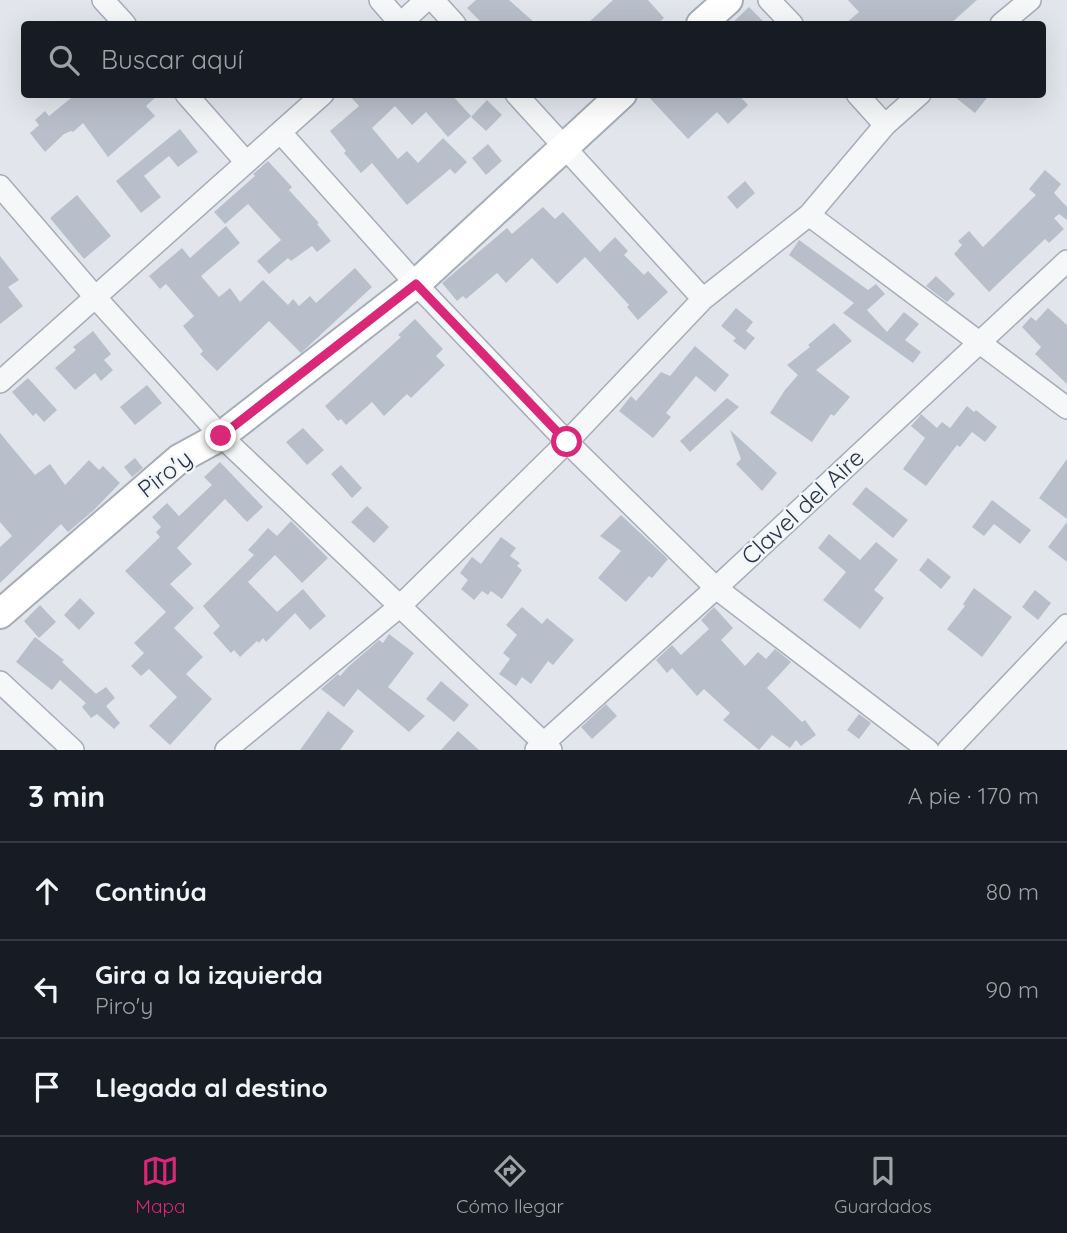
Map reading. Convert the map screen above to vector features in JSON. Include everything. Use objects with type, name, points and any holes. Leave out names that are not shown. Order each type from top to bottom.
[{"type":"main road","points":[[704,21],[728,0]]},
{"type":"main road","name":"Piro'y","points":[[0,614],[179,459],[221,436],[416,284],[618,98]]},
{"type":"street","points":[[103,0],[122,21]]},
{"type":"street","points":[[380,0],[398,21]]},
{"type":"street","points":[[404,21],[426,0]]},
{"type":"street","points":[[433,0],[452,21]]},
{"type":"street","points":[[769,0],[789,21]]},
{"type":"street","points":[[1005,21],[1030,0]]},
{"type":"street","points":[[190,98],[246,162]]},
{"type":"street","points":[[0,382],[319,98]]},
{"type":"street","points":[[519,98],[703,299]]},
{"type":"street","points":[[861,98],[885,125]]},
{"type":"street","points":[[226,750],[399,607],[567,442],[703,299],[809,215],[885,125],[915,98]]},
{"type":"street","points":[[281,133],[416,284],[567,442],[716,588],[928,750]]},
{"type":"street","points":[[0,186],[96,298],[221,436],[544,748]]},
{"type":"street","points":[[809,215],[1067,408]]},
{"type":"street","name":"Clavel del Aire","points":[[544,748],[1067,261]]},
{"type":"street","points":[[948,750],[1067,625]]},
{"type":"street","points":[[0,682],[73,750]]},
{"type":"building","points":[[476,0],[509,0],[533,21],[480,21],[467,8]]},
{"type":"building","points":[[613,0],[648,0],[664,18],[660,21],[590,21]]},
{"type":"building","points":[[848,0],[977,0],[953,21],[848,21],[859,12]]},
{"type":"building","points":[[749,7],[763,21],[734,21]]},
{"type":"building","points":[[71,98],[155,98],[146,106],[155,116],[108,157],[83,123],[73,132],[64,134],[45,152],[30,133],[39,125],[35,120],[45,111],[49,116]]},
{"type":"building","points":[[352,98],[455,98],[471,116],[448,137],[426,112],[412,125],[395,106],[372,128],[398,159],[407,151],[418,163],[443,138],[467,162],[455,174],[450,169],[407,205],[372,163],[361,173],[330,131],[359,106]]},
{"type":"building","points":[[650,98],[742,98],[748,105],[728,124],[717,112],[688,139]]},
{"type":"building","points":[[956,98],[987,98],[975,113]]},
{"type":"building","points":[[487,100],[502,115],[486,131],[471,117]]},
{"type":"building","points":[[180,129],[198,152],[178,167],[169,156],[144,176],[161,197],[141,213],[116,181]]},
{"type":"building","points":[[488,144],[502,161],[486,175],[472,158]]},
{"type":"building","points":[[268,161],[292,187],[289,190],[319,223],[317,224],[331,241],[317,252],[312,246],[291,261],[288,258],[269,274],[257,261],[281,240],[248,204],[225,224],[214,212]]},
{"type":"building","points":[[1045,170],[1061,184],[1054,193],[1067,207],[1067,220],[1059,214],[1054,218],[1064,229],[1049,243],[1045,239],[989,292],[954,254],[962,245],[958,241],[969,231],[983,247],[1036,195],[1029,189]]},
{"type":"building","points":[[745,181],[755,193],[737,209],[727,197]]},
{"type":"building","points":[[77,195],[111,236],[84,259],[50,218]]},
{"type":"building","points":[[543,207],[555,219],[563,212],[600,252],[615,237],[628,251],[624,255],[644,275],[648,271],[668,292],[638,320],[627,307],[629,305],[585,257],[557,284],[532,258],[506,283],[497,273],[466,299],[463,296],[457,301],[442,283],[507,228],[512,234]]},
{"type":"building","points":[[226,226],[240,243],[201,276],[219,297],[230,288],[240,302],[263,280],[288,305],[293,299],[299,306],[310,296],[316,303],[355,268],[372,287],[301,353],[269,321],[217,371],[200,354],[203,351],[183,326],[194,316],[166,284],[160,289],[149,276],[182,248],[190,258]]},
{"type":"building","points":[[799,240],[868,290],[876,284],[885,294],[867,310],[887,332],[904,312],[919,324],[905,340],[921,352],[913,363],[843,313],[854,303],[789,255]]},
{"type":"building","points":[[0,256],[19,280],[8,287],[23,306],[0,324]]},
{"type":"building","points":[[936,276],[955,294],[947,302],[926,286]]},
{"type":"building","points":[[736,308],[753,322],[746,331],[755,338],[745,350],[733,341],[736,338],[721,326]]},
{"type":"building","points":[[1048,308],[1067,325],[1067,384],[1035,354],[1041,347],[1022,327],[1031,317],[1036,321]]},
{"type":"building","points":[[415,319],[443,349],[436,356],[445,365],[411,398],[407,394],[384,416],[372,402],[346,425],[341,419],[338,421],[325,406],[401,337],[398,335]]},
{"type":"building","points":[[834,323],[852,341],[816,370],[850,397],[834,416],[831,414],[812,442],[770,413],[798,375],[787,365]]},
{"type":"building","points":[[93,331],[111,354],[104,360],[113,370],[101,381],[95,373],[75,390],[55,368],[76,350],[73,347]]},
{"type":"building","points":[[695,346],[729,375],[715,392],[696,376],[666,413],[671,417],[653,438],[619,411],[631,396],[636,401],[661,372],[670,376]]},
{"type":"building","points":[[28,378],[57,410],[44,422],[36,413],[33,416],[12,392]]},
{"type":"building","points":[[147,385],[162,403],[135,425],[120,407]]},
{"type":"building","points":[[727,398],[739,407],[690,452],[680,441]]},
{"type":"building","points":[[967,406],[997,427],[985,442],[972,432],[960,447],[957,445],[926,486],[903,469],[925,438],[911,426],[921,414],[937,428],[942,422],[950,428]]},
{"type":"building","points":[[303,428],[324,450],[307,465],[286,442]]},
{"type":"building","points":[[730,430],[777,473],[762,491],[736,464],[741,459]]},
{"type":"building","points":[[0,433],[35,475],[50,464],[65,485],[89,460],[99,470],[103,466],[120,483],[68,532],[61,524],[0,583],[0,547],[12,536],[0,522]]},
{"type":"building","points":[[135,458],[143,468],[132,477],[124,467]]},
{"type":"building","points":[[1067,459],[1067,519],[1039,498]]},
{"type":"building","points":[[220,462],[263,507],[247,522],[225,499],[177,548],[192,564],[170,584],[194,608],[174,628],[203,657],[186,674],[212,699],[170,745],[149,726],[177,697],[149,669],[141,676],[131,666],[144,653],[134,643],[166,612],[125,571],[160,537],[156,532],[161,527],[152,517],[167,503],[179,516],[212,485],[204,477]]},
{"type":"building","points":[[341,465],[362,488],[352,498],[331,474]]},
{"type":"building","points":[[866,487],[908,520],[893,538],[852,504]]},
{"type":"building","points":[[992,500],[1031,530],[1020,544],[994,524],[984,536],[972,527]]},
{"type":"building","points":[[367,506],[389,527],[374,543],[351,522]]},
{"type":"building","points":[[621,515],[668,559],[626,602],[598,578],[621,551],[600,536]]},
{"type":"building","points":[[291,521],[328,558],[302,583],[275,555],[248,582],[277,612],[303,589],[326,616],[310,630],[295,613],[266,642],[263,638],[259,643],[257,641],[240,657],[234,650],[231,653],[213,633],[220,626],[203,606],[254,555],[248,550],[268,528],[277,536]]},
{"type":"building","points":[[1067,522],[1067,562],[1048,547]]},
{"type":"building","points":[[829,534],[860,560],[876,542],[898,560],[874,590],[884,598],[860,629],[823,600],[846,572],[818,548]]},
{"type":"building","points":[[501,537],[516,548],[510,556],[520,563],[517,566],[522,570],[502,599],[491,591],[488,595],[482,591],[474,600],[461,589],[468,580],[460,573],[472,557],[481,564]]},
{"type":"building","points":[[928,558],[951,577],[941,589],[919,570]]},
{"type":"building","points":[[974,588],[1012,617],[982,657],[947,629],[965,606],[963,604]]},
{"type":"building","points":[[1035,590],[1051,603],[1038,620],[1022,607]]},
{"type":"building","points":[[80,598],[95,613],[79,630],[64,615]]},
{"type":"building","points":[[40,605],[56,622],[39,638],[24,621]]},
{"type":"building","points":[[522,607],[542,624],[547,618],[574,640],[553,665],[548,661],[531,684],[522,677],[516,686],[499,674],[510,659],[503,653],[517,635],[506,625]]},
{"type":"building","points":[[714,607],[733,628],[721,640],[745,666],[758,652],[766,659],[775,649],[791,662],[767,688],[802,722],[805,720],[816,735],[801,746],[796,740],[790,748],[772,735],[759,750],[723,720],[730,713],[704,689],[697,696],[672,668],[667,673],[656,660],[672,645],[681,655],[709,629],[701,620]]},
{"type":"building","points":[[389,634],[414,653],[388,687],[425,716],[409,732],[358,689],[344,707],[321,689],[338,674],[340,676],[379,640],[383,643]]},
{"type":"building","points":[[35,637],[64,660],[62,662],[96,694],[106,687],[115,698],[106,706],[120,723],[114,729],[97,714],[91,718],[82,707],[86,703],[60,680],[52,690],[16,662]]},
{"type":"building","points":[[441,681],[469,705],[454,722],[426,699]]},
{"type":"building","points":[[606,704],[617,716],[592,739],[581,727]]},
{"type":"building","points":[[328,711],[354,731],[340,750],[300,750]]},
{"type":"building","points":[[859,714],[871,723],[859,739],[847,730]]},
{"type":"building","points":[[458,731],[479,750],[441,750]]},
{"type":"route","points":[[221,436],[416,284],[567,442]]}]
